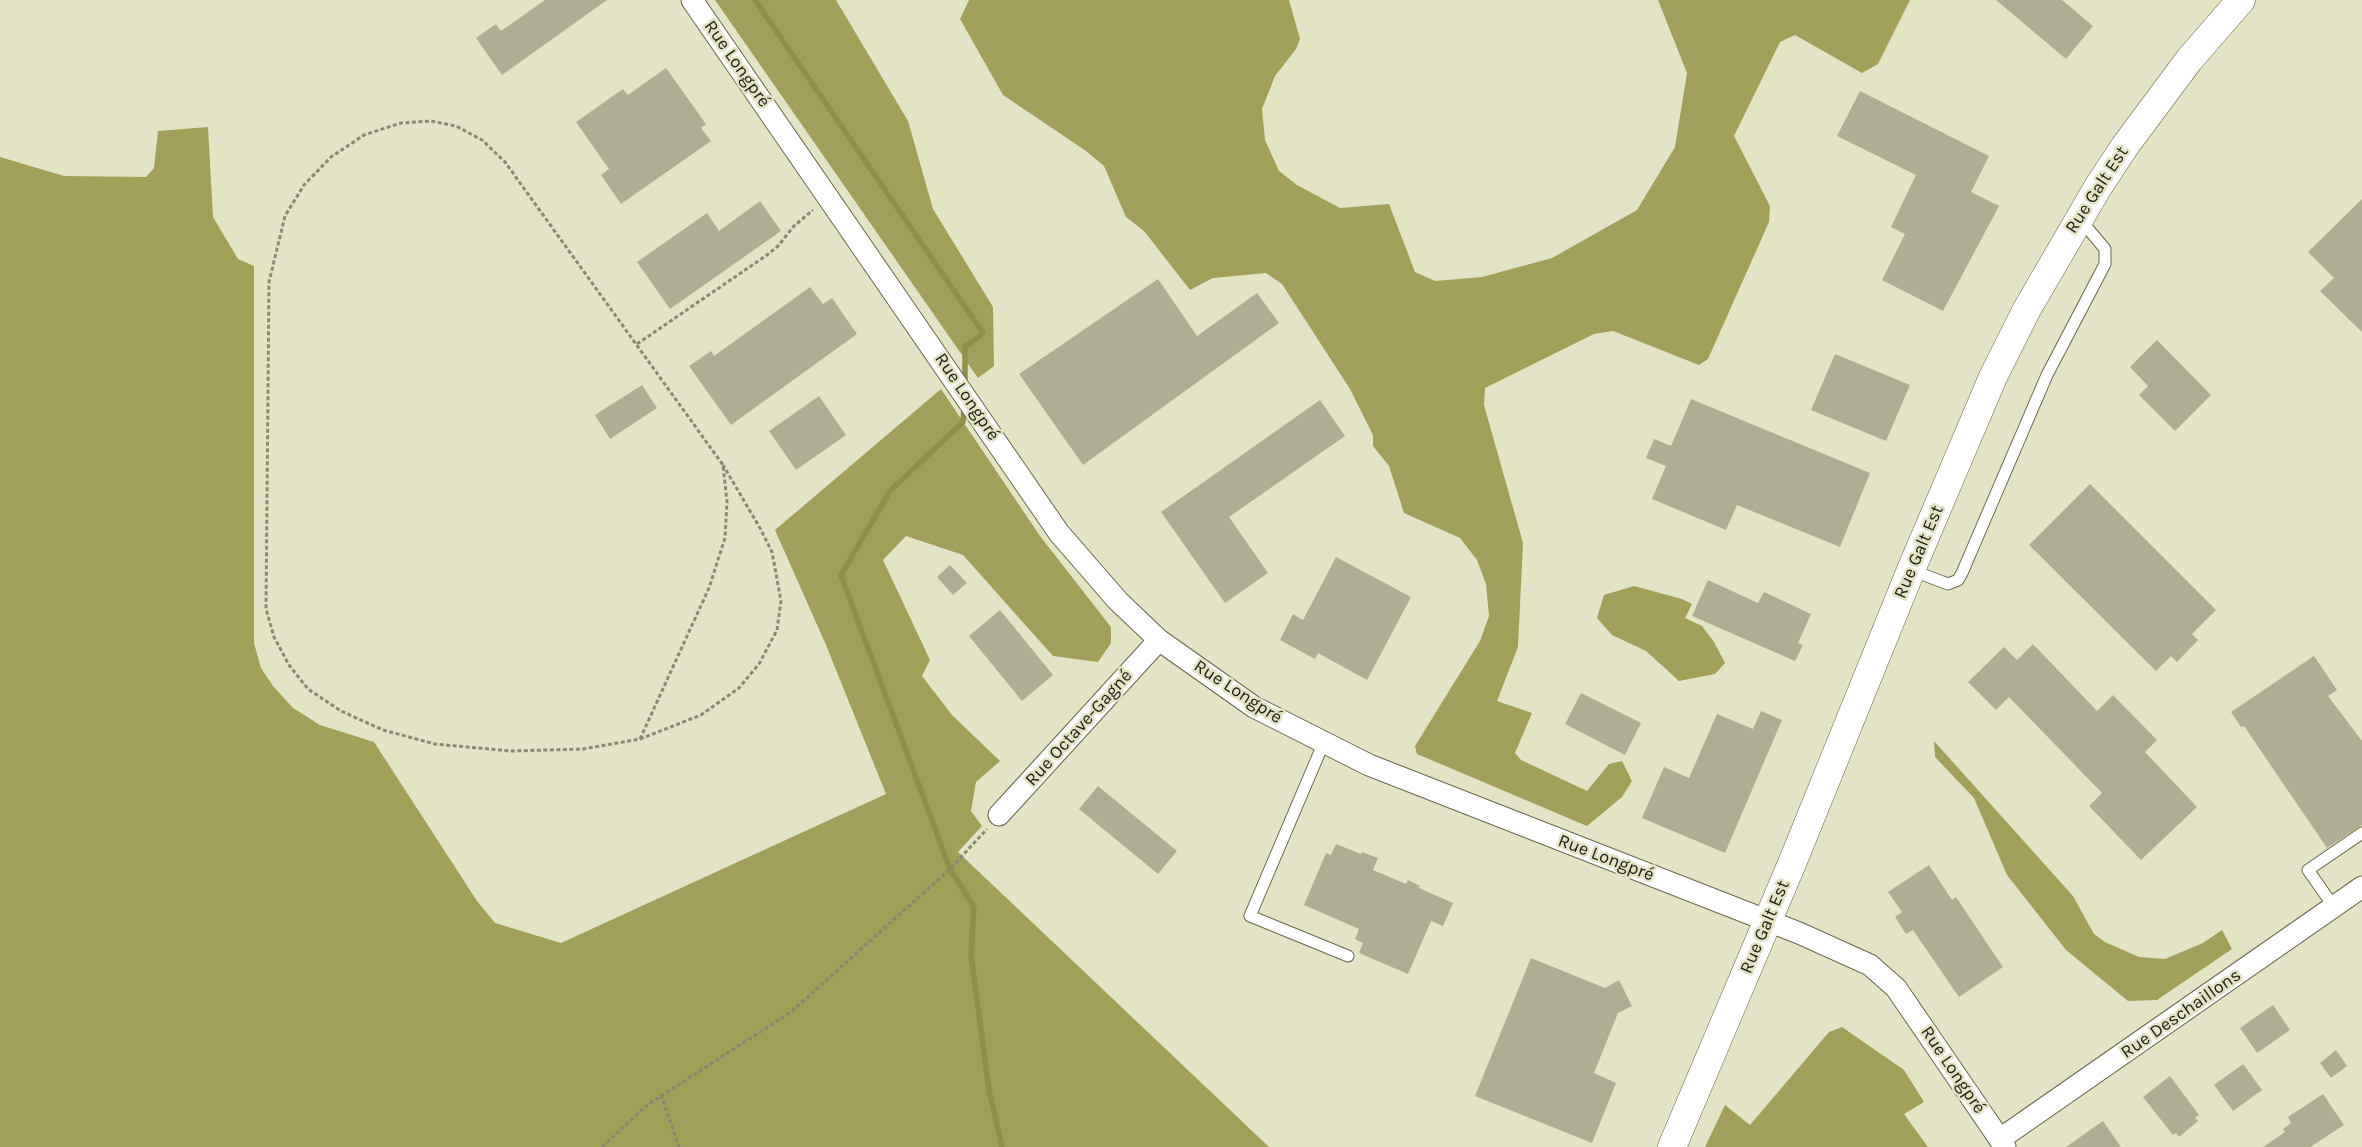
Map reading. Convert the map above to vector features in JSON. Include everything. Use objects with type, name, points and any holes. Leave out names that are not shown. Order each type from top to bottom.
[{"type":"street","name":"Rue Longpré","points":[[692,0],[831,198],[1060,533],[1118,601],[1159,640],[1254,706],[1369,765],[1851,955],[1885,976],[1907,1003],[2002,1143]]},
{"type":"street","name":"Rue Galt Est","points":[[1672,1147],[1768,921],[1911,570],[1993,377],[2027,309],[2078,218],[2189,60],[2241,0]]},
{"type":"street","name":"Rue Octave-Gagné","points":[[999,816],[1159,640]]},
{"type":"street","name":"Rue Deschaillons","points":[[2002,1143],[2362,887]]},
{"type":"lane","points":[[1911,570],[1948,584],[1958,580],[1962,573],[2047,375],[2106,264],[2105,249],[2078,218]]},
{"type":"lane","points":[[1324,742],[1250,916],[1348,956]]},
{"type":"lane","points":[[2334,907],[2308,870],[2362,833]]},
{"type":"path","points":[[431,121],[456,126],[482,140],[505,162],[723,465],[772,552],[781,601],[777,630],[759,664],[739,688],[702,715],[640,739],[574,749],[511,751],[435,744],[383,730],[341,711],[308,689],[289,665],[274,637],[266,609],[269,282],[286,216],[304,185],[330,157],[364,135],[401,122],[431,121]]},
{"type":"path","points":[[637,344],[778,246],[794,226],[831,198]]},
{"type":"path","points":[[640,739],[709,588],[725,538],[728,502],[723,465]]},
{"type":"path","points":[[602,1147],[647,1105],[661,1095],[791,1012],[950,869],[999,816]]},
{"type":"path","points":[[661,1095],[679,1147]]},
{"type":"shaded area","points":[[715,0],[836,0],[908,121],[933,209],[993,307],[994,366],[978,378]]},
{"type":"shaded area","points":[[969,0],[1289,0],[1300,39],[1296,49],[1275,76],[1262,109],[1265,140],[1279,171],[1297,185],[1340,208],[1389,204],[1415,272],[1435,281],[1482,277],[1552,258],[1637,210],[1675,147],[1687,73],[1658,0],[1910,0],[1878,64],[1862,73],[1795,35],[1780,42],[1734,136],[1770,206],[1769,222],[1708,359],[1699,365],[1613,331],[1594,334],[1485,388],[1484,405],[1523,543],[1518,647],[1497,701],[1532,713],[1515,753],[1521,760],[1587,791],[1609,764],[1622,761],[1632,781],[1622,797],[1587,826],[1417,754],[1415,746],[1480,641],[1489,616],[1486,584],[1477,560],[1460,538],[1404,513],[1389,466],[1373,446],[1373,435],[1350,389],[1282,284],[1266,273],[1213,278],[1190,290],[1144,231],[1126,217],[1104,166],[1086,151],[1003,95],[960,19]]},
{"type":"shaded area","points":[[208,127],[213,217],[238,259],[254,266],[254,643],[261,668],[273,686],[293,708],[320,725],[374,742],[477,901],[495,923],[561,943],[886,794],[826,645],[775,530],[941,389],[1040,536],[1111,627],[1111,643],[1098,662],[1053,656],[963,555],[906,536],[883,560],[930,660],[922,676],[952,715],[1000,761],[976,782],[971,811],[982,826],[958,852],[1269,1147],[0,1147],[0,157],[64,176],[146,177],[154,168],[158,131]]},
{"type":"shaded area","points":[[1634,586],[1682,599],[1692,604],[1685,618],[1702,626],[1714,642],[1725,663],[1715,674],[1679,681],[1646,651],[1612,635],[1597,618],[1604,595]]},
{"type":"shaded area","points":[[1934,741],[2073,896],[2094,934],[2105,942],[2139,957],[2165,959],[2203,943],[2222,930],[2232,949],[2157,1000],[2128,1001],[2066,950],[2007,875],[1974,798],[1935,757]]},
{"type":"shaded area","points":[[1842,1027],[1904,1070],[1924,1102],[1904,1114],[1928,1147],[1705,1147],[1725,1105],[1750,1125],[1829,1032]]},
{"type":"building","points":[[545,0],[607,0],[502,75],[476,38],[496,24],[501,31]]},
{"type":"building","points":[[1996,0],[2062,0],[2093,26],[2066,59]]},
{"type":"building","points":[[666,68],[706,124],[701,128],[711,141],[621,204],[601,175],[609,169],[576,122],[623,89],[628,95]]},
{"type":"building","points":[[1860,91],[1989,156],[1971,192],[1999,206],[1943,311],[1882,280],[1905,234],[1891,227],[1916,175],[1837,136]]},
{"type":"building","points":[[2362,199],[2362,332],[2320,291],[2334,278],[2308,252]]},
{"type":"building","points":[[760,201],[781,231],[670,309],[637,262],[707,213],[719,231]]},
{"type":"building","points":[[1158,279],[1197,336],[1257,293],[1279,323],[1083,465],[1019,374]]},
{"type":"building","points":[[810,287],[823,304],[832,298],[857,334],[731,425],[689,366],[711,351],[714,356]]},
{"type":"building","points":[[2157,340],[2211,395],[2175,431],[2139,395],[2148,386],[2130,367]]},
{"type":"building","points":[[1835,354],[1910,385],[1886,441],[1811,410]]},
{"type":"building","points":[[642,385],[657,408],[610,439],[595,415]]},
{"type":"building","points":[[819,396],[846,435],[796,470],[769,431]]},
{"type":"building","points":[[1691,399],[1870,473],[1840,547],[1737,505],[1726,530],[1652,499],[1666,466],[1646,458],[1654,439],[1671,446]]},
{"type":"building","points":[[1320,400],[1345,436],[1229,517],[1268,573],[1225,603],[1161,512]]},
{"type":"building","points":[[2090,484],[2216,610],[2192,634],[2198,640],[2177,662],[2171,656],[2156,671],[2029,545]]},
{"type":"building","points":[[1336,557],[1411,597],[1367,680],[1318,653],[1315,659],[1280,640],[1293,614],[1303,620]]},
{"type":"building","points":[[950,565],[967,583],[953,595],[937,577]]},
{"type":"building","points":[[1708,580],[1758,603],[1764,592],[1811,614],[1798,643],[1803,645],[1795,661],[1692,616]]},
{"type":"building","points":[[1000,610],[1053,675],[1022,701],[969,636]]},
{"type":"building","points":[[2033,644],[2097,711],[2113,695],[2157,740],[2145,752],[2197,807],[2141,860],[2089,806],[2102,793],[2009,697],[1996,710],[1968,682],[2004,647],[2017,660]]},
{"type":"building","points":[[2314,656],[2337,690],[2328,696],[2362,741],[2362,825],[2327,848],[2244,726],[2241,727],[2231,712]]},
{"type":"building","points":[[1581,693],[1641,723],[1625,755],[1565,724]]},
{"type":"building","points":[[1761,711],[1782,720],[1725,853],[1642,818],[1664,767],[1689,778],[1717,714],[1753,729]]},
{"type":"building","points":[[1098,786],[1177,851],[1158,874],[1079,809]]},
{"type":"building","points":[[1336,844],[1361,854],[1362,852],[1378,858],[1373,870],[1406,884],[1408,880],[1420,886],[1419,888],[1453,903],[1443,926],[1431,921],[1408,974],[1359,953],[1363,943],[1355,939],[1359,929],[1304,905],[1326,853],[1331,855]]},
{"type":"building","points":[[1929,865],[1952,900],[1956,897],[2003,967],[1959,997],[1913,930],[1906,934],[1895,917],[1902,912],[1888,892]]},
{"type":"building","points":[[1531,958],[1605,988],[1619,980],[1632,1006],[1618,1013],[1594,1073],[1616,1083],[1592,1143],[1475,1096]]},
{"type":"building","points":[[2273,1005],[2290,1030],[2257,1053],[2240,1028]]},
{"type":"building","points":[[2336,1050],[2347,1066],[2331,1078],[2320,1063]]},
{"type":"building","points":[[2243,1064],[2262,1090],[2233,1111],[2214,1085]]},
{"type":"building","points":[[2170,1076],[2199,1115],[2195,1118],[2198,1121],[2179,1137],[2176,1133],[2173,1135],[2143,1097]]},
{"type":"building","points":[[2323,1094],[2344,1125],[2310,1147],[2263,1147],[2285,1132],[2283,1129],[2291,1123],[2288,1117]]},
{"type":"building","points":[[2103,1121],[2121,1147],[2066,1147]]},
{"type":"waterway","points":[[755,0],[983,333],[965,347],[965,384]]},
{"type":"waterway","points":[[964,408],[963,422],[890,491],[841,575],[950,869],[974,907],[971,955],[989,1090],[1002,1147]]}]
